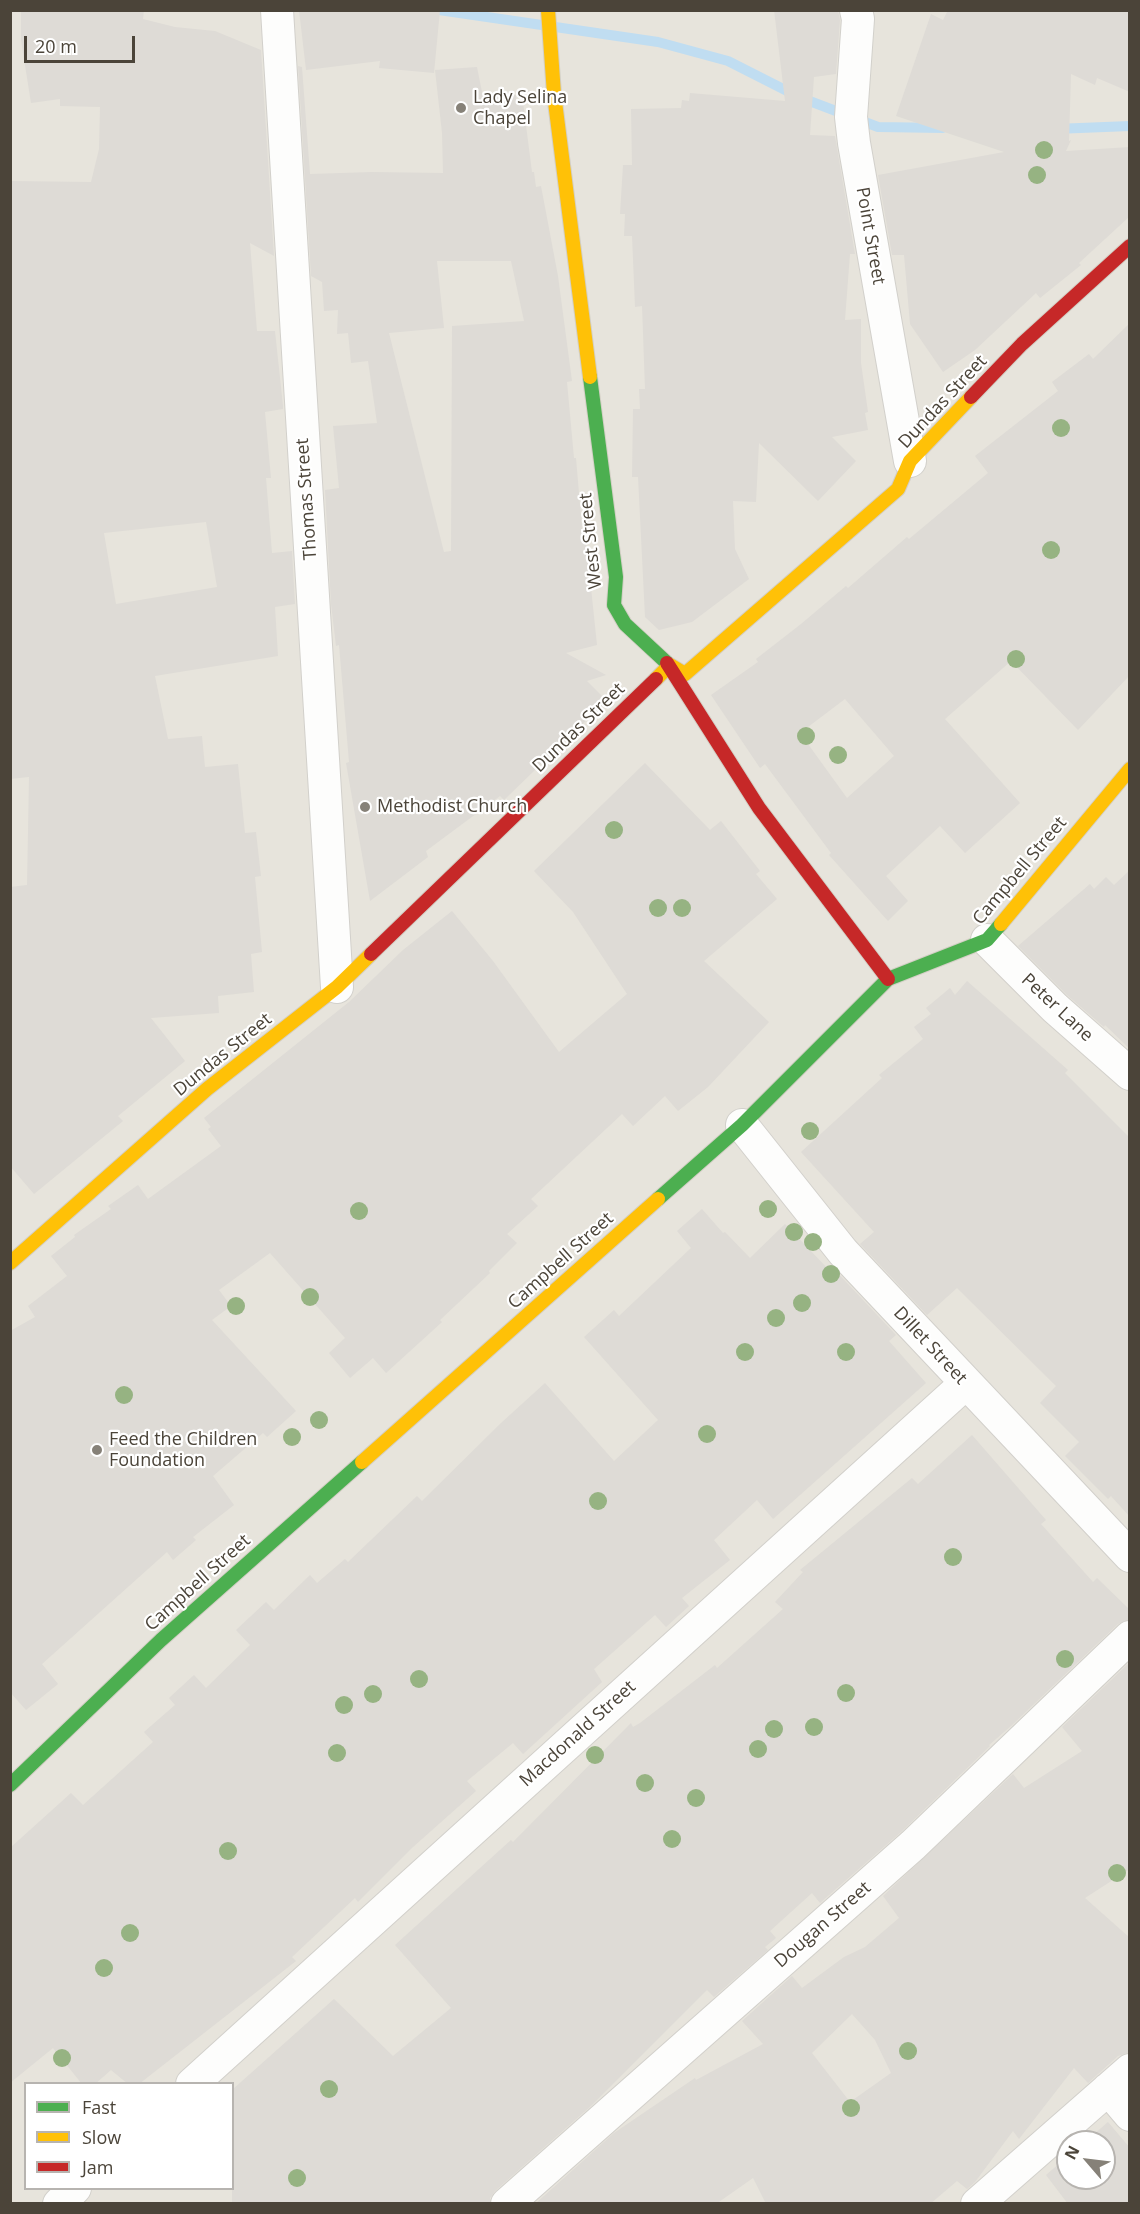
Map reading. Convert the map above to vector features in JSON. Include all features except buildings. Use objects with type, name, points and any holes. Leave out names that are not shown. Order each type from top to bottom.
[{"type":"street","name":"Thomas Street","points":[[277,10],[337,987]]},
{"type":"street","name":"West Street","points":[[548,10],[554,94],[616,577],[614,605],[625,624],[670,665],[759,808],[888,979]]},
{"type":"street","name":"Point Street","points":[[856,10],[858,19],[852,117],[854,143],[910,461]]},
{"type":"street","name":"Dundas Street","points":[[10,1263],[207,1089],[337,987],[670,665],[685,674],[898,489],[910,461],[1022,344],[1130,246]]},
{"type":"street","name":"Campbell Street","points":[[10,1785],[161,1640],[742,1125],[888,979],[987,940],[1130,769]]},
{"type":"street","name":"Peter Lane","points":[[987,940],[1055,1008],[1130,1074]]},
{"type":"street","name":"Dillet Street","points":[[742,1125],[843,1252],[965,1384],[1130,1556]]},
{"type":"street","name":"Macdonald Street","points":[[194,2082],[965,1384]]},
{"type":"street","name":"Dougan Street","points":[[507,2204],[913,1845],[1130,1636]]},
{"type":"street","points":[[977,2204],[1119,2080],[1130,2115]]},
{"type":"street","points":[[59,2204],[73,2190]]},
{"type":"shaded area","points":[[11,11],[1129,11],[1129,2203],[11,2204]]},
{"type":"waterway","points":[[439,10],[658,42],[728,61],[799,97],[878,127],[943,128]]},
{"type":"waterway","points":[[1055,129],[1130,126]]},
{"type":"traffic: fast","points":[[590,377],[616,577],[614,605],[625,624],[667,663]]},
{"type":"traffic: fast","points":[[658,1199],[742,1125],[888,979],[987,940],[1001,924]]},
{"type":"traffic: fast","points":[[10,1785],[161,1640],[362,1462]]},
{"type":"traffic: slow","points":[[548,10],[554,94],[590,377]]},
{"type":"traffic: slow","points":[[656,679],[670,665],[685,674],[898,489],[910,461],[971,397]]},
{"type":"traffic: slow","points":[[1001,924],[1130,769]]},
{"type":"traffic: slow","points":[[10,1263],[207,1089],[337,987],[371,954]]},
{"type":"traffic: slow","points":[[362,1462],[658,1199]]},
{"type":"traffic: jam","points":[[971,397],[1022,344],[1130,246]]},
{"type":"traffic: jam","points":[[667,663],[759,808],[888,979]]},
{"type":"traffic: jam","points":[[371,954],[656,679]]},
{"type":"place","name":"Lady Selina Chapel","points":[[461,108]]},
{"type":"place","name":"Methodist Church","points":[[365,807]]},
{"type":"place","name":"Feed the Children Foundation","points":[[97,1450]]}]
